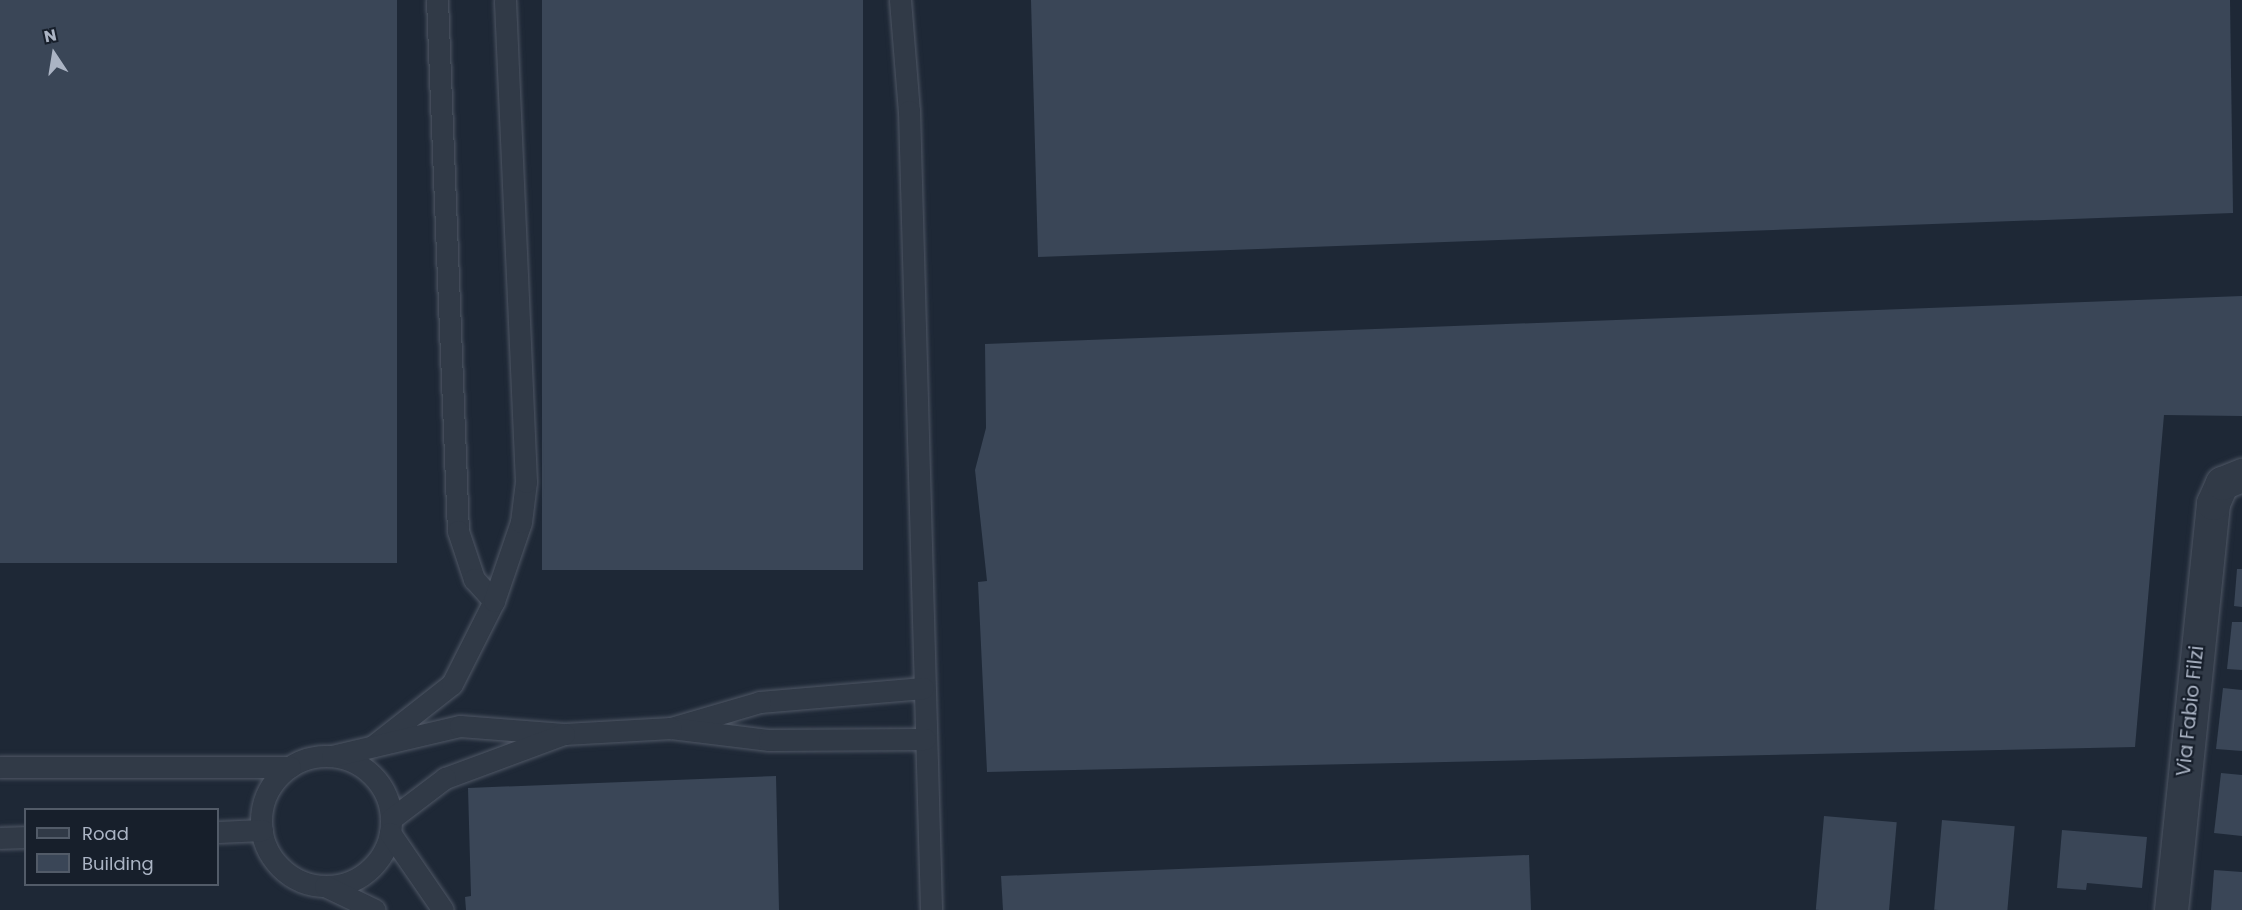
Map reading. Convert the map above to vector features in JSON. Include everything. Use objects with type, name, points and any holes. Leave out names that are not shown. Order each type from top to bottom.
[{"type":"street","name":"Via Fabio Filzi","points":[[2172,910],[2212,512],[2222,483],[2242,475]]},
{"type":"lane","points":[[437,0],[458,531],[474,579],[494,600]]},
{"type":"lane","points":[[373,746],[452,684],[494,600],[521,522],[526,482],[506,0]]},
{"type":"lane","points":[[900,0],[909,111],[923,688],[932,910]]},
{"type":"lane","points":[[671,728],[760,702],[923,688]]},
{"type":"lane","points":[[0,767],[290,767],[460,726],[564,734],[671,728],[770,740],[925,739]]},
{"type":"lane","points":[[325,886],[352,881],[369,871],[391,826],[445,778],[564,734]]},
{"type":"lane","points":[[332,756],[370,773],[388,799],[391,826],[443,910]]},
{"type":"lane","points":[[290,767],[267,795],[262,830],[283,870],[300,881],[325,886],[375,910]]},
{"type":"lane","points":[[219,832],[262,830]]},
{"type":"lane","points":[[0,838],[24,837]]},
{"type":"building","points":[[0,0],[397,0],[397,563],[0,563]]},
{"type":"building","points":[[542,0],[863,0],[863,570],[542,570]]},
{"type":"building","points":[[1031,0],[2230,0],[2233,213],[1038,257]]},
{"type":"building","points":[[2242,296],[2242,416],[2164,415],[2135,747],[987,772],[978,582],[987,581],[975,470],[986,428],[985,344]]},
{"type":"building","points":[[2237,569],[2242,569],[2242,607],[2234,606]]},
{"type":"building","points":[[2232,622],[2242,622],[2242,670],[2227,669]]},
{"type":"building","points":[[2223,688],[2242,690],[2242,751],[2216,749]]},
{"type":"building","points":[[2221,773],[2242,775],[2242,836],[2214,833]]},
{"type":"building","points":[[776,776],[779,910],[466,910],[465,897],[471,896],[468,788]]},
{"type":"building","points":[[1824,816],[1897,822],[1889,910],[1816,910]]},
{"type":"building","points":[[1942,820],[2015,826],[2007,910],[1934,910]]},
{"type":"building","points":[[2062,830],[2147,837],[2142,888],[2087,883],[2086,890],[2057,888]]},
{"type":"building","points":[[1529,855],[1531,910],[1003,910],[1001,876]]},
{"type":"building","points":[[2214,870],[2242,872],[2242,910],[2211,910]]}]
